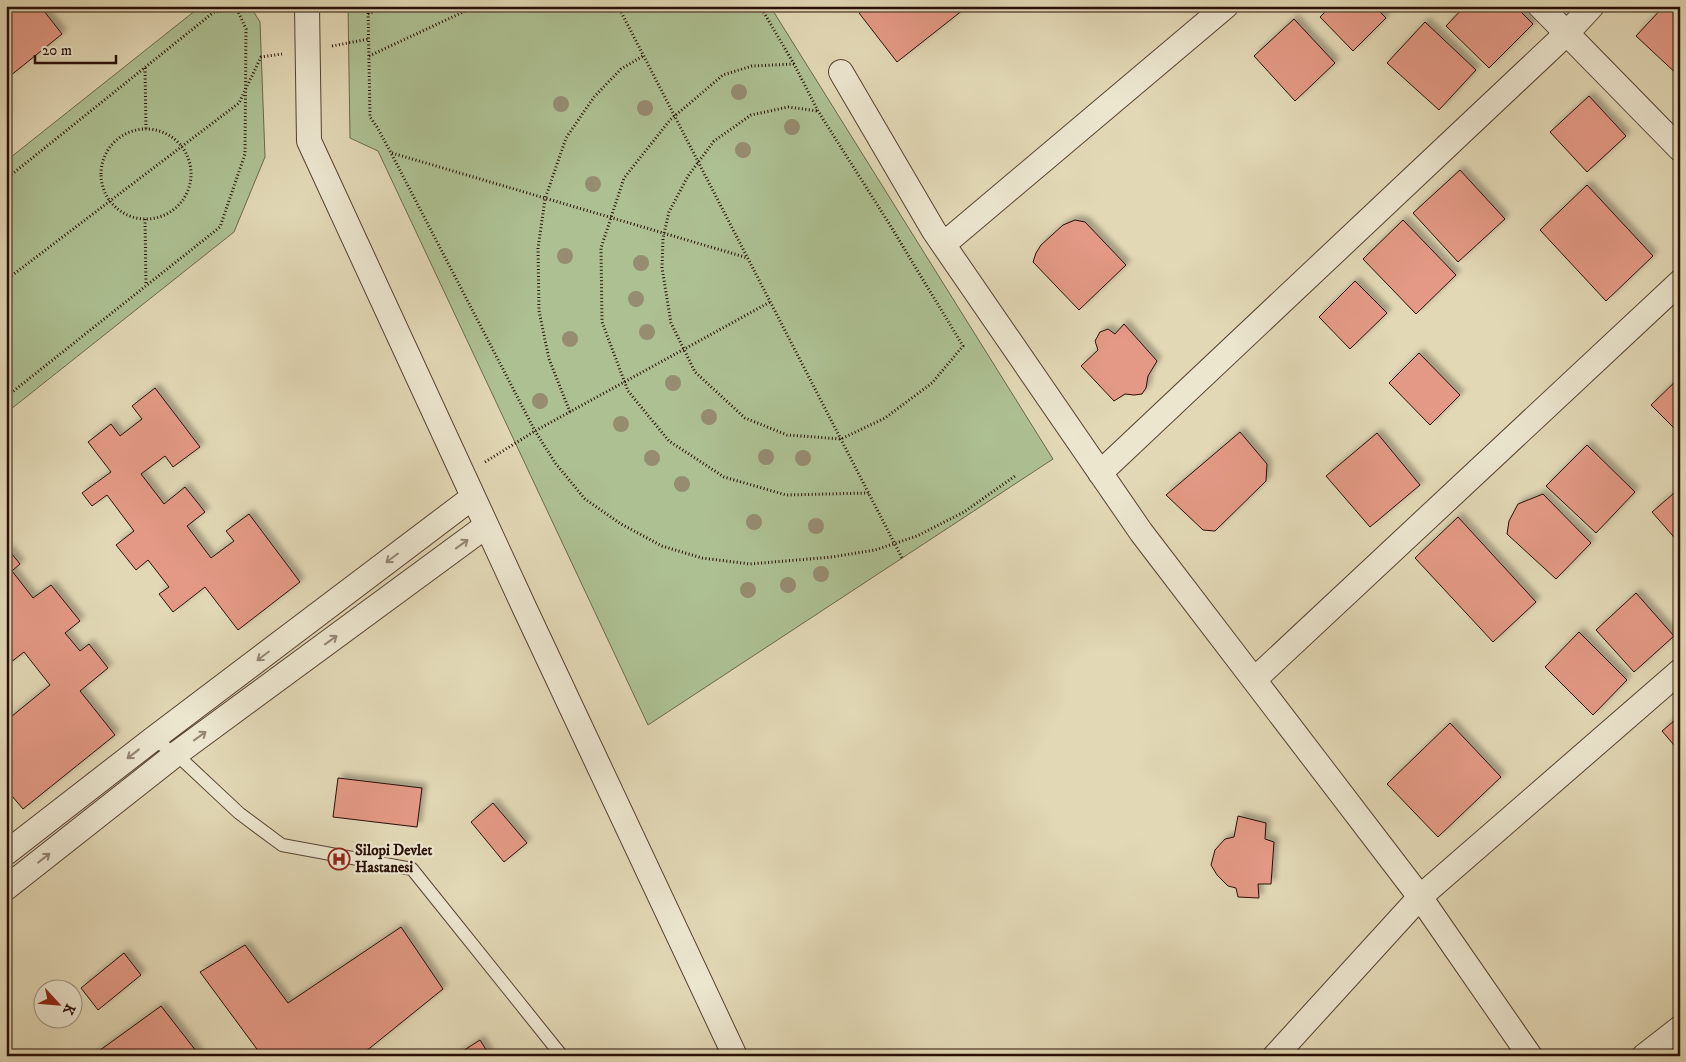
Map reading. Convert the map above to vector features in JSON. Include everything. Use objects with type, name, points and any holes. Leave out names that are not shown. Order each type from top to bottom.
[{"type":"street","points":[[307,6],[309,141],[486,526],[735,1056]]},
{"type":"street","points":[[1540,6],[1680,149]]},
{"type":"street","points":[[1100,473],[1567,33],[1592,6]]},
{"type":"street","points":[[944,244],[1222,7]]},
{"type":"street","points":[[841,72],[944,244],[1141,532],[1420,897],[1530,1056]]},
{"type":"street","points":[[1254,680],[1680,282]]},
{"type":"street","points":[[6,853],[153,739],[473,497]]},
{"type":"street","points":[[6,888],[176,754],[486,526]]},
{"type":"street","points":[[1275,1056],[1420,897],[1680,671]]},
{"type":"street","points":[[1644,1056],[1680,1028]]},
{"type":"lane","points":[[153,739],[176,754],[240,812],[282,846],[412,869],[562,1056]]},
{"type":"path","points":[[368,6],[370,117],[391,153],[535,431],[556,464],[584,498],[621,524],[662,546],[702,558],[750,564],[832,557],[875,550],[916,536],[964,512],[1015,476]]},
{"type":"path","points":[[368,14],[386,6]]},
{"type":"path","points":[[369,56],[476,6]]},
{"type":"path","points":[[618,6],[902,558]]},
{"type":"path","points":[[760,6],[794,64],[818,111],[963,346],[932,383],[885,418],[841,439],[788,435],[745,418],[695,372],[670,323],[662,268],[664,234],[669,212],[688,176],[714,141],[751,115],[788,107],[818,111]]},
{"type":"path","points":[[6,179],[214,12],[237,10],[246,29],[245,154],[220,227],[6,397]]},
{"type":"path","points":[[6,280],[239,103],[262,57],[308,52],[368,39]]},
{"type":"path","points":[[570,412],[549,359],[539,311],[538,248],[545,198],[566,138],[594,97],[621,69],[643,56]]},
{"type":"path","points":[[794,64],[752,66],[723,75],[674,116],[624,178],[601,248],[602,322],[628,391],[669,441],[724,477],[786,495],[869,493]]},
{"type":"path","points":[[145,68],[146,129]]},
{"type":"path","points":[[146,129],[155,130],[170,136],[181,146],[188,160],[191,176],[188,191],[180,203],[170,212],[156,218],[145,219],[128,216],[116,208],[110,201],[102,184],[101,170],[104,157],[113,143],[125,134],[146,129]]},
{"type":"path","points":[[391,153],[748,258]]},
{"type":"path","points":[[145,219],[146,286]]},
{"type":"path","points":[[463,475],[535,431],[770,302]]},
{"type":"green space","points":[[201,6],[250,6],[260,22],[265,157],[234,232],[6,413],[6,161]]},
{"type":"green space","points":[[348,6],[770,6],[1053,459],[648,725],[378,151],[350,138]]},
{"type":"building","points":[[6,6],[40,6],[62,34],[10,76],[6,72]]},
{"type":"building","points":[[868,6],[968,6],[897,62],[859,13]]},
{"type":"building","points":[[1331,6],[1374,6],[1386,18],[1353,51],[1320,17]]},
{"type":"building","points":[[1465,6],[1515,6],[1533,24],[1489,68],[1446,26]]},
{"type":"building","points":[[1664,6],[1680,6],[1680,77],[1636,36]]},
{"type":"building","points":[[1294,19],[1335,63],[1295,101],[1254,56]]},
{"type":"building","points":[[1425,22],[1476,70],[1439,110],[1387,63]]},
{"type":"building","points":[[1589,96],[1626,136],[1587,172],[1550,132]]},
{"type":"building","points":[[1460,170],[1505,219],[1458,262],[1413,213]]},
{"type":"building","points":[[1587,185],[1653,256],[1606,301],[1540,230]]},
{"type":"building","points":[[1075,220],[1085,222],[1126,265],[1079,310],[1033,262],[1041,245],[1063,225]]},
{"type":"building","points":[[1403,220],[1456,275],[1416,314],[1363,259]]},
{"type":"building","points":[[1355,281],[1387,313],[1350,349],[1319,317]]},
{"type":"building","points":[[1124,324],[1157,361],[1148,376],[1146,388],[1142,394],[1125,394],[1114,401],[1081,366],[1098,350],[1095,341],[1100,332],[1108,329],[1115,334]]},
{"type":"building","points":[[1419,353],[1460,395],[1430,425],[1389,383]]},
{"type":"building","points":[[1680,377],[1680,434],[1651,405]]},
{"type":"building","points":[[155,388],[200,447],[173,467],[165,456],[141,474],[164,504],[185,487],[205,512],[187,526],[211,558],[234,541],[226,531],[249,514],[300,582],[238,630],[205,587],[173,612],[159,594],[169,587],[148,560],[136,570],[116,545],[134,531],[107,495],[92,506],[82,493],[111,472],[88,442],[111,424],[120,436],[142,419],[132,406]]},
{"type":"building","points":[[1240,432],[1267,464],[1266,481],[1215,531],[1203,530],[1166,495]]},
{"type":"building","points":[[1377,433],[1420,485],[1370,527],[1326,476]]},
{"type":"building","points":[[1587,445],[1635,492],[1596,533],[1546,486]]},
{"type":"building","points":[[1680,488],[1680,544],[1652,512]]},
{"type":"building","points":[[1543,494],[1591,543],[1556,579],[1507,534],[1509,521],[1518,504]]},
{"type":"building","points":[[1458,517],[1536,602],[1493,642],[1415,558]]},
{"type":"building","points":[[8,549],[20,564],[12,571],[33,598],[51,585],[80,621],[65,633],[80,651],[89,644],[108,668],[80,691],[115,735],[23,809],[6,789],[6,721],[50,685],[24,652],[6,666],[6,633],[9,631],[6,628],[6,551]]},
{"type":"building","points":[[1636,593],[1674,636],[1634,672],[1596,630]]},
{"type":"building","points":[[1579,632],[1627,680],[1593,715],[1545,667]]},
{"type":"building","points":[[1680,716],[1680,752],[1662,731]]},
{"type":"building","points":[[1450,723],[1501,777],[1438,837],[1387,784]]},
{"type":"building","points":[[338,778],[422,788],[417,827],[333,817]]},
{"type":"building","points":[[493,803],[527,843],[504,862],[471,822]]},
{"type":"building","points":[[1238,816],[1266,823],[1265,839],[1274,842],[1271,884],[1258,884],[1259,898],[1238,897],[1236,888],[1228,886],[1217,875],[1211,865],[1215,850],[1225,839],[1234,837]]},
{"type":"building","points":[[401,927],[443,989],[360,1056],[262,1056],[200,972],[245,945],[288,1003]]},
{"type":"building","points":[[124,953],[141,975],[98,1010],[82,987]]},
{"type":"building","points":[[161,1006],[200,1056],[92,1056]]},
{"type":"building","points":[[480,1040],[490,1056],[455,1056]]},
{"type":"place","name":"Silopi Devlet Hastanesi","points":[[339,859]]}]
